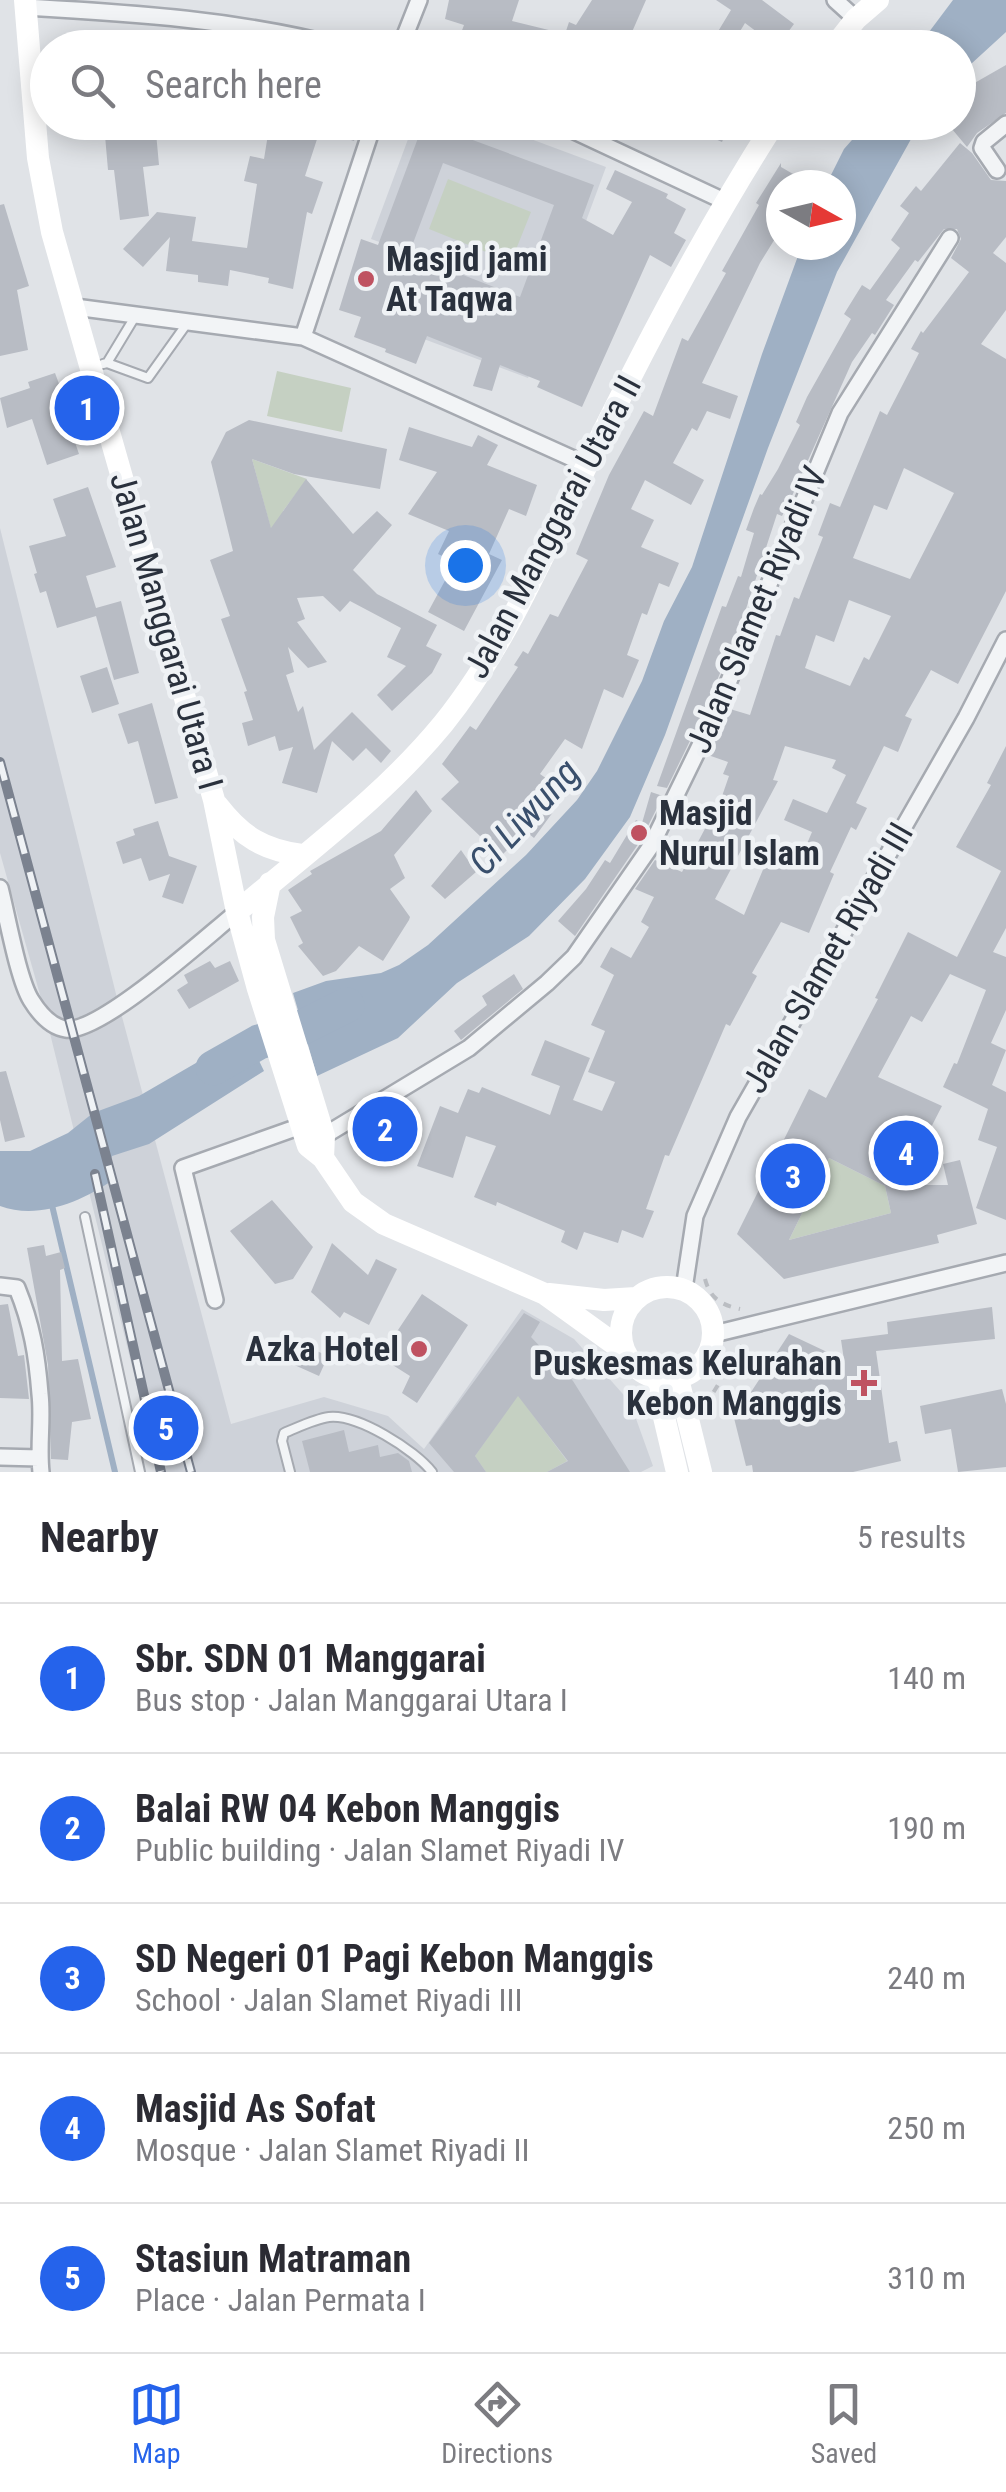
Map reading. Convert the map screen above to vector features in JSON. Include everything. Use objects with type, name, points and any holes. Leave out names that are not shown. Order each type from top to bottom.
[{"type":"street","points":[[407,30],[419,0]]},
{"type":"street","points":[[835,0],[856,19]]},
{"type":"street","points":[[847,30],[878,0]]},
{"type":"street","points":[[25,4],[148,14],[265,30]]},
{"type":"street","name":"Jalan Manggarai Utara I","points":[[25,4],[30,63]]},
{"type":"street","points":[[997,170],[982,148],[1006,124]]},
{"type":"street","name":"Jalan Manggarai Utara I","points":[[36,140],[52,232],[75,307],[99,365],[214,800],[237,912],[267,986]]},
{"type":"street","points":[[303,337],[368,140]]},
{"type":"street","points":[[594,140],[724,201]]},
{"type":"street","name":"Jalan Manggarai Utara II","points":[[237,912],[397,777],[467,691],[522,603],[658,324],[724,201],[763,140]]},
{"type":"street","name":"Jalan Slamet Riyadi IV","points":[[214,1300],[183,1168],[314,1141],[469,1048],[574,957],[651,846],[714,717],[840,414],[950,238]]},
{"type":"street","points":[[75,307],[303,337],[587,465]]},
{"type":"street","name":"Jalan Slamet Riyadi III","points":[[684,1289],[695,1216],[738,1117],[966,718],[1006,640]]},
{"type":"street","points":[[214,800],[236,829],[254,842],[272,852],[302,856]]},
{"type":"street","points":[[270,883],[262,917],[267,986],[314,1141],[353,1202],[384,1224],[545,1294],[624,1351],[636,1369],[666,1379],[704,1363],[714,1334],[706,1307],[684,1289],[650,1289],[636,1298],[625,1314],[620,1332],[624,1351]]},
{"type":"street","points":[[0,888],[29,997],[42,1015],[65,1029],[76,1029],[116,1010],[237,912]]},
{"type":"street","points":[[714,1334],[1006,1263]]},
{"type":"street","points":[[0,1286],[17,1288],[34,1333],[41,1398],[40,1465],[0,1457]]},
{"type":"street","points":[[545,1294],[604,1300],[636,1298]]},
{"type":"street","points":[[666,1379],[677,1472]]},
{"type":"street","points":[[666,1379],[701,1472]]},
{"type":"lane","points":[[136,315],[99,365],[148,378],[188,322]]},
{"type":"lane","points":[[84,1218],[140,1472]]},
{"type":"lane","points":[[290,1472],[282,1441],[284,1433],[331,1416],[381,1432],[422,1460],[432,1472]]},
{"type":"shaded area","points":[[408,140],[534,140],[606,167],[528,378],[373,320],[399,249],[371,239]]},
{"type":"shaded area","points":[[0,528],[117,998],[231,1424],[324,1397],[388,1416],[424,1449],[522,1309],[574,1339],[630,1402],[653,1466],[641,1472],[158,1472],[44,1009],[0,853]]},
{"type":"green space","points":[[448,179],[531,212],[511,262],[429,229]]},
{"type":"green space","points":[[277,371],[351,388],[342,432],[267,416]]},
{"type":"green space","points":[[252,459],[307,479],[283,511],[279,559]]},
{"type":"green space","points":[[829,1158],[885,1186],[891,1213],[789,1240]]},
{"type":"green space","points":[[518,1395],[567,1461],[547,1472],[486,1472],[475,1456]]},
{"type":"water","points":[[953,0],[1006,0],[1006,32],[976,59],[976,30],[930,30]]},
{"type":"water","points":[[852,140],[911,140],[856,238],[856,170],[834,170]]},
{"type":"water","points":[[796,260],[844,260],[768,448],[665,735],[630,817],[585,879],[529,936],[457,983],[398,1038],[317,1076],[293,993],[326,981],[381,973],[428,945],[526,855],[577,800],[597,771],[692,567]]},
{"type":"water","points":[[246,1034],[264,1071],[149,1144],[112,1156],[108,1166],[113,1180],[87,1195],[44,1210],[0,1206],[0,1151],[30,1151],[68,1133],[93,1113],[139,1096]]},
{"type":"building","points":[[449,0],[519,0],[512,21],[549,30],[462,30],[464,25],[445,19]]},
{"type":"building","points":[[592,0],[646,0],[633,30],[566,30],[569,22],[576,25]]},
{"type":"building","points":[[716,0],[762,0],[794,24],[790,30],[754,30],[745,23],[741,30],[719,30],[731,10]]},
{"type":"building","points":[[1006,65],[1006,113],[977,133],[976,82]]},
{"type":"building","points":[[105,140],[157,140],[159,165],[143,167],[149,216],[120,220],[114,170],[108,170]]},
{"type":"building","points":[[267,140],[317,140],[305,176],[323,182],[312,214],[307,212],[293,289],[268,283],[269,278],[230,270],[228,286],[198,282],[198,275],[166,271],[170,237],[143,267],[123,249],[157,212],[196,217],[192,241],[247,248],[257,184],[244,181],[250,156],[264,159]]},
{"type":"building","points":[[417,140],[473,140],[594,185],[582,218],[613,235],[632,202],[606,189],[615,170],[668,194],[666,198],[686,209],[674,233],[686,240],[671,267],[650,255],[582,407],[537,387],[540,381],[500,365],[492,391],[473,386],[482,358],[427,336],[416,364],[354,337],[361,317],[339,310],[361,239],[378,245]],"holes":[[[443,163],[554,205],[520,297],[409,254]]]},
{"type":"building","points":[[960,143],[991,180],[1006,181],[1006,237],[993,253],[1006,263],[1006,310],[981,344],[1006,359],[1006,591],[958,684],[931,670],[905,716],[912,719],[898,752],[884,746],[856,803],[867,808],[856,830],[851,827],[830,872],[834,874],[809,933],[781,922],[752,973],[757,976],[730,1026],[726,1024],[669,1156],[665,1155],[646,1209],[654,1211],[643,1238],[622,1230],[618,1243],[584,1232],[577,1250],[561,1242],[565,1231],[497,1202],[496,1206],[474,1197],[496,1146],[466,1136],[453,1178],[417,1166],[440,1106],[458,1113],[468,1089],[479,1093],[482,1087],[550,1115],[560,1086],[531,1075],[545,1040],[590,1058],[573,1100],[602,1111],[615,1082],[588,1072],[605,1031],[591,1025],[614,975],[600,967],[611,947],[631,958],[649,927],[641,922],[654,897],[635,889],[655,860],[682,872],[708,823],[712,825],[729,776],[723,774],[728,762],[708,755],[730,709],[750,715],[776,635],[780,636],[794,597],[799,599],[823,537],[818,535],[830,503],[840,507],[880,411],[887,415],[919,353],[911,349],[921,331],[969,272],[951,258],[961,239],[957,229],[944,229],[886,300],[894,305],[852,362],[792,496],[782,516],[777,514],[744,615],[704,712],[667,788],[657,786],[722,606],[726,607],[738,576],[741,577],[754,533],[746,530],[760,494],[778,469],[800,425],[796,422],[807,397],[851,319],[844,314],[862,285],[870,290],[900,248],[891,240],[909,213],[900,206],[916,186],[921,191]],"holes":[[[904,468],[954,493],[910,579],[853,558],[874,505],[887,510]],[[849,600],[891,616],[869,660],[864,657],[850,686],[805,668],[816,635],[834,642]],[[785,746],[836,760],[832,768],[846,775],[827,813],[793,799],[784,820],[812,832],[800,860],[772,848],[744,915],[715,899],[778,781],[773,780]]]},
{"type":"building","points":[[766,187],[766,253],[702,383],[738,396],[730,419],[707,411],[697,431],[692,428],[673,463],[704,480],[691,505],[645,480],[631,509],[654,520],[641,547],[679,563],[669,587],[659,583],[647,615],[642,613],[627,655],[639,660],[623,698],[604,689],[582,749],[565,739],[540,774],[567,793],[534,838],[529,834],[518,847],[514,843],[501,856],[441,799],[459,782],[442,764],[470,726],[476,730],[550,614],[558,617],[588,560],[576,554],[609,475],[644,411],[653,416],[682,338],[688,341],[726,273],[722,271],[759,205],[756,203]]},
{"type":"building","points":[[4,204],[29,286],[17,290],[28,350],[0,356],[0,205]]},
{"type":"building","points":[[55,373],[79,454],[47,465],[32,419],[7,428],[0,398],[30,388],[28,382]]},
{"type":"building","points":[[249,420],[387,449],[380,489],[294,474],[252,459],[271,528],[306,479],[353,534],[377,511],[392,525],[353,570],[377,594],[437,625],[426,646],[442,654],[432,673],[392,711],[377,695],[406,666],[387,657],[401,628],[350,601],[340,612],[323,596],[297,598],[305,619],[297,622],[327,662],[308,668],[288,647],[294,672],[286,675],[298,712],[303,706],[314,750],[352,712],[391,751],[381,763],[366,748],[353,761],[332,741],[317,793],[282,783],[293,747],[279,751],[275,736],[248,746],[242,723],[253,720],[244,692],[247,691],[221,619],[230,616],[210,560],[233,551],[211,462],[226,432]]},
{"type":"building","points":[[409,427],[472,447],[478,435],[498,445],[487,465],[537,485],[526,516],[509,509],[489,554],[502,560],[464,631],[428,612],[455,562],[438,554],[449,531],[408,514],[437,472],[399,460]]},
{"type":"building","points":[[88,487],[116,567],[86,576],[96,608],[121,601],[139,673],[114,680],[96,616],[57,628],[46,591],[40,593],[29,546],[66,536],[53,499]]},
{"type":"building","points":[[107,667],[119,704],[92,713],[80,676]]},
{"type":"building","points":[[152,703],[178,798],[155,804],[138,741],[128,744],[118,714]]},
{"type":"building","points":[[1006,746],[1006,928],[993,952],[1006,957],[1006,1010],[991,1043],[1006,1050],[992,1085],[1006,1092],[1006,1220],[976,1208],[997,1147],[978,1140],[988,1109],[943,1087],[954,1063],[957,1064],[986,990],[950,974],[922,1022],[911,1016],[878,1077],[942,1106],[903,1185],[948,1185],[943,1164],[960,1160],[977,1224],[937,1235],[939,1243],[784,1279],[737,1234],[809,1089],[826,1098],[908,932],[957,957],[1001,871],[956,847],[991,785],[987,783]],"holes":[[[829,1158],[885,1186],[891,1213],[789,1240]]]},
{"type":"building","points":[[416,790],[432,811],[394,855],[405,878],[390,889],[409,920],[383,961],[359,946],[336,971],[323,976],[298,946],[303,943],[290,917],[302,911],[288,890],[312,874],[310,871],[381,831]]},
{"type":"building","points":[[651,792],[663,796],[641,840],[575,936],[558,921],[605,860],[610,863],[636,820],[642,823]]},
{"type":"building","points":[[158,821],[169,856],[197,866],[183,904],[162,897],[170,874],[149,881],[141,858],[123,864],[116,842],[135,835],[133,829]]},
{"type":"building","points":[[461,850],[476,872],[445,899],[431,886]]},
{"type":"building","points":[[210,961],[215,968],[230,961],[239,981],[189,1009],[177,990],[188,983],[184,975]]},
{"type":"building","points":[[514,974],[523,989],[461,1040],[454,1031],[487,1005],[482,996]]},
{"type":"building","points":[[6,1071],[25,1137],[5,1142],[0,1120],[0,1072]]},
{"type":"building","points":[[393,1110],[405,1125],[376,1147],[365,1132]]},
{"type":"building","points":[[272,1200],[313,1247],[293,1279],[275,1284],[230,1231]]},
{"type":"building","points":[[332,1243],[368,1275],[376,1259],[397,1269],[369,1325],[344,1312],[340,1318],[311,1292]]},
{"type":"building","points":[[44,1245],[46,1256],[61,1252],[65,1268],[60,1270],[62,1361],[78,1359],[91,1419],[72,1422],[68,1460],[51,1459],[48,1365],[27,1248]]},
{"type":"building","name":"Azka Hotel","points":[[422,1294],[468,1325],[417,1403],[402,1393],[410,1376],[380,1357]]},
{"type":"building","points":[[8,1304],[18,1356],[24,1355],[29,1399],[0,1398],[0,1305]]},
{"type":"building","points":[[992,1307],[995,1339],[876,1351],[889,1443],[897,1441],[901,1461],[853,1472],[753,1472],[752,1465],[746,1466],[734,1418],[789,1334],[844,1360],[841,1340],[888,1334],[887,1322]]},
{"type":"building","points":[[524,1313],[540,1322],[531,1337],[573,1381],[630,1472],[547,1472],[568,1461],[518,1396],[475,1456],[486,1472],[454,1472],[429,1443]]},
{"type":"building","points":[[290,1339],[328,1356],[319,1376],[281,1359]]},
{"type":"building","points":[[1002,1389],[1006,1404],[1006,1467],[958,1472],[951,1429],[925,1434],[920,1406]]},
{"type":"building","points":[[344,1430],[349,1452],[378,1445],[380,1457],[398,1453],[409,1461],[412,1472],[310,1472],[302,1441]]},
{"type":"waterway","name":"Ci Liwung","points":[[213,1068],[259,1042],[299,1029],[347,1005]]},
{"type":"waterway","points":[[51,1201],[115,1472]]},
{"type":"railway","points":[[0,762],[191,1472]]},
{"type":"railway","points":[[95,1174],[161,1472]]},
{"type":"place","name":"Masjid jami At Taqwa","points":[[366,279]]},
{"type":"place","name":"Sbr. SDN 01 Manggarai","points":[[87,408]]},
{"type":"place","name":"Masjid Nurul Islam","points":[[639,833]]},
{"type":"place","name":"Balai RW 04 Kebon Manggis","points":[[385,1129]]},
{"type":"place","name":"Masjid As Sofat","points":[[906,1153]]},
{"type":"place","name":"SD Negeri 01 Pagi Kebon Manggis","points":[[793,1176]]},
{"type":"place","name":"Azka Hotel","points":[[419,1349]]},
{"type":"place","name":"Puskesmas Kelurahan Kebon Manggis","points":[[864,1383]]},
{"type":"place","name":"Stasiun Matraman","points":[[166,1428]]}]
